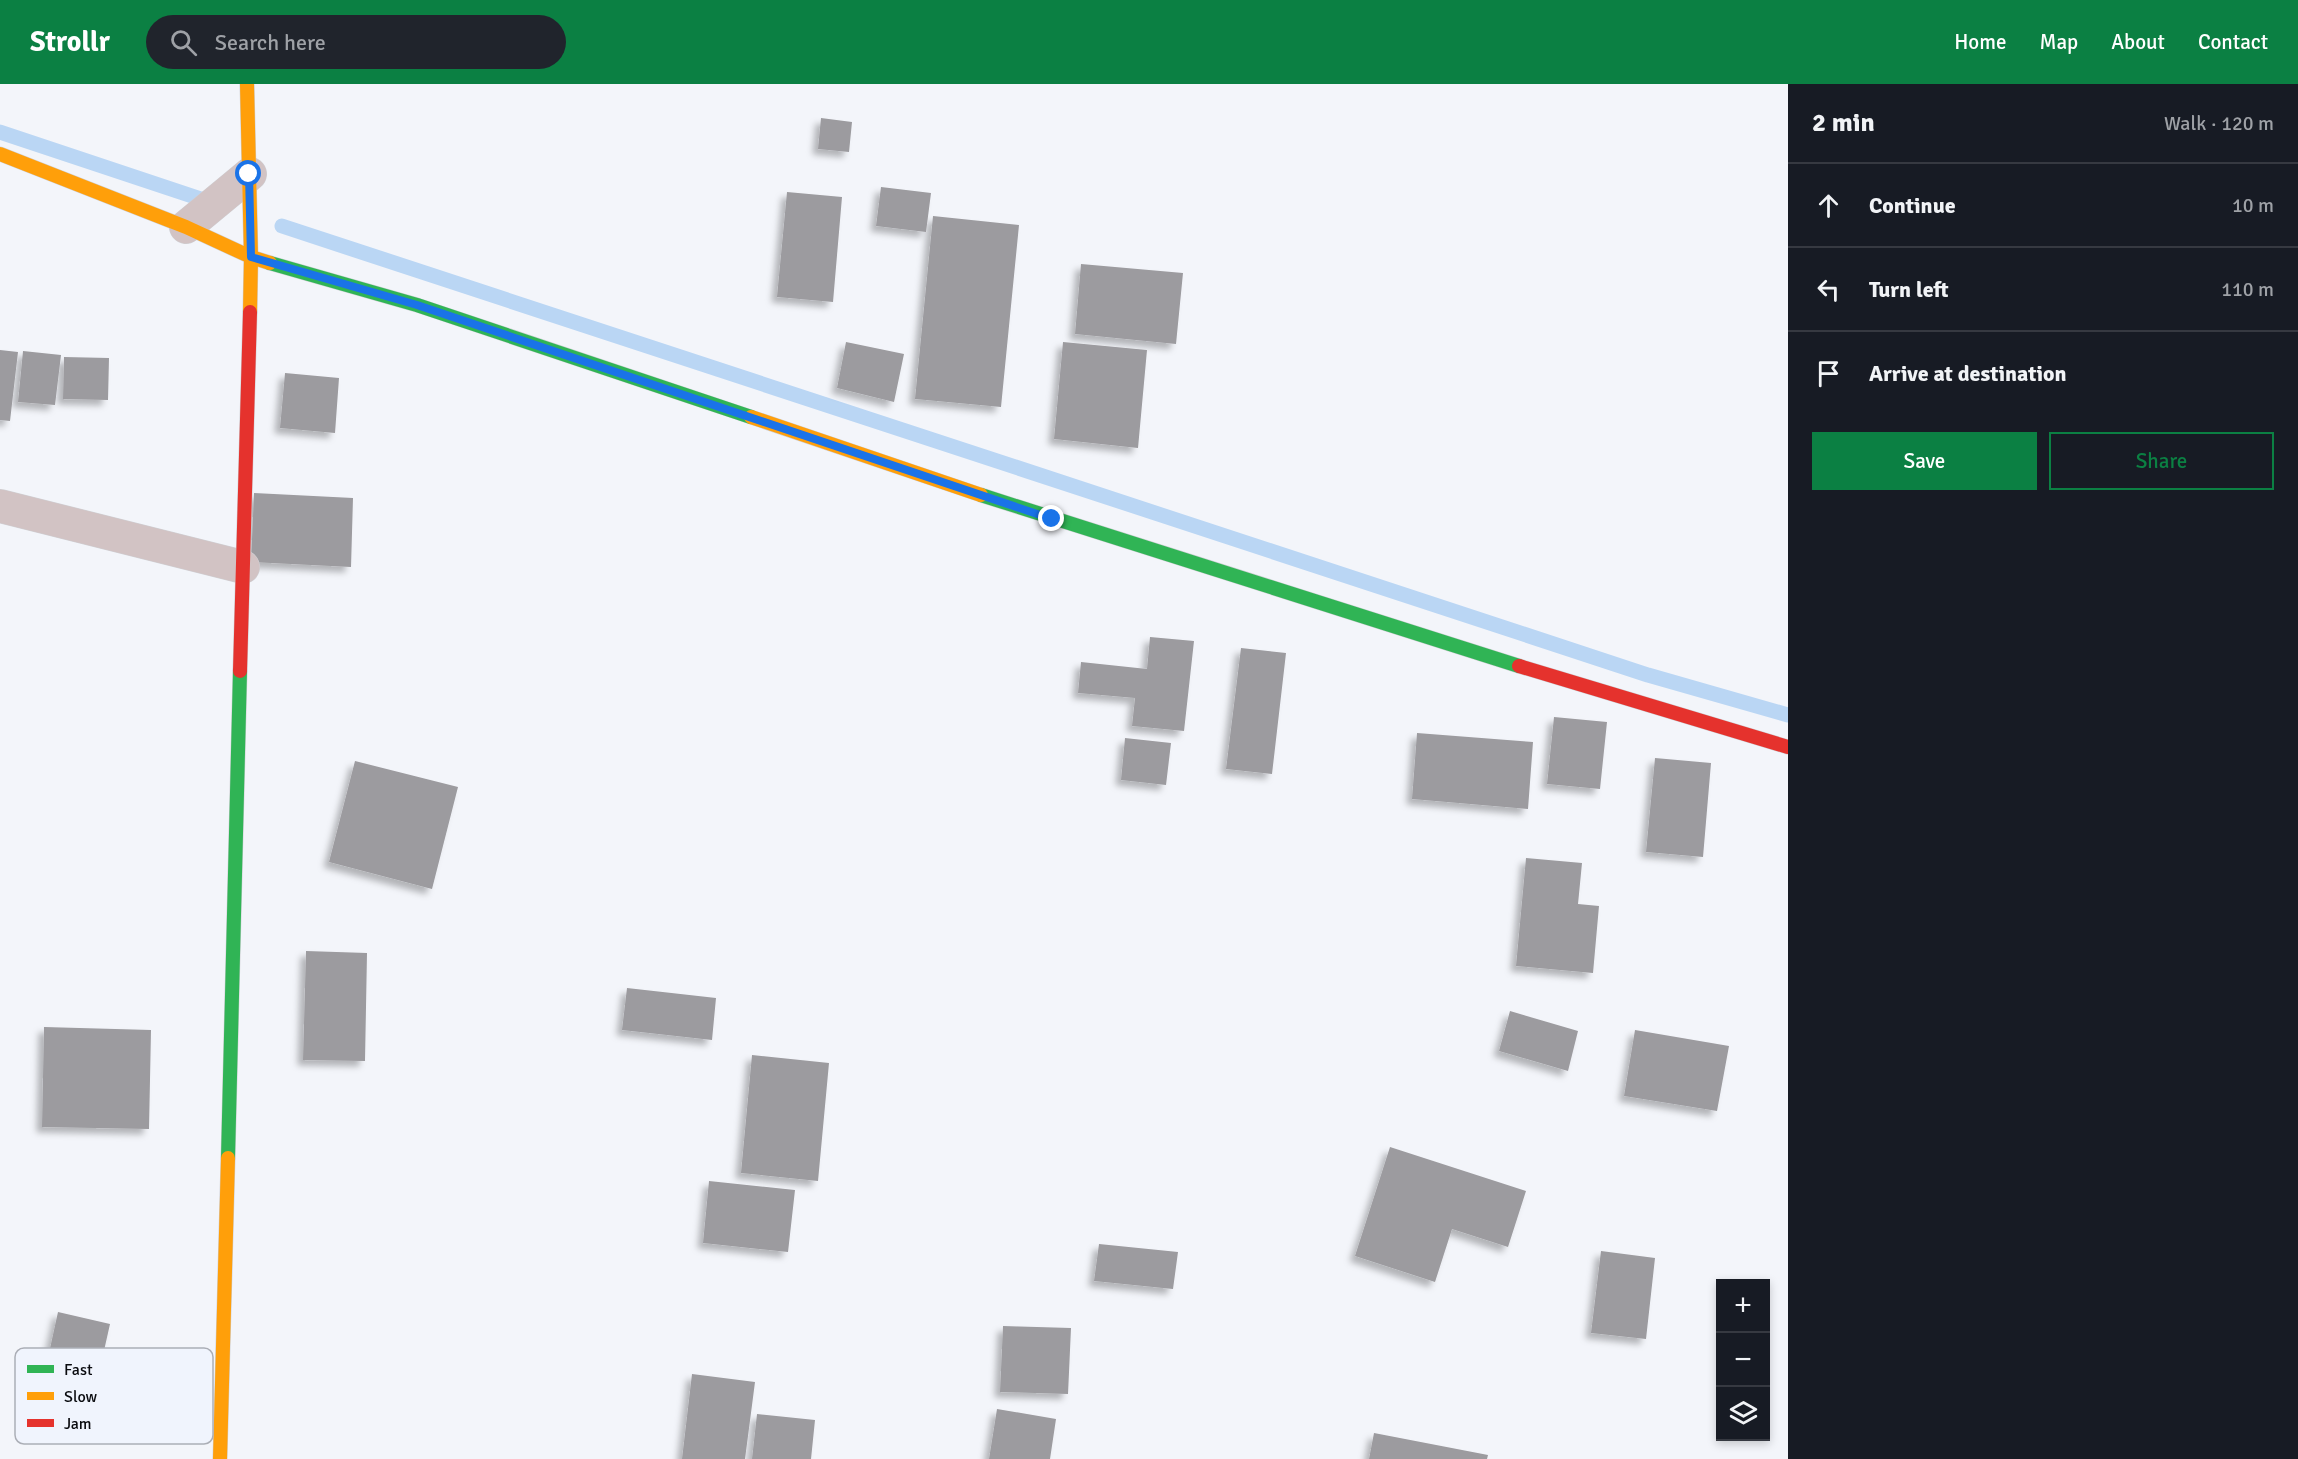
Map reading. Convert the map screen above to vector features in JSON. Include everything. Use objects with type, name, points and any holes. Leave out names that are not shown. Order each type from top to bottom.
[{"type":"street","points":[[220,1459],[251,257],[248,84]]},
{"type":"street","points":[[0,154],[186,227],[251,257],[417,305],[1063,523],[1468,651],[1788,747]]},
{"type":"street","points":[[186,227],[249,174]]},
{"type":"street","points":[[0,506],[243,567]]},
{"type":"building","points":[[821,118],[852,122],[849,152],[818,149]]},
{"type":"building","points":[[881,187],[931,193],[926,232],[876,226]]},
{"type":"building","points":[[787,192],[842,197],[833,302],[777,297]]},
{"type":"building","points":[[933,216],[1019,225],[1001,407],[915,399]]},
{"type":"building","points":[[1081,264],[1183,273],[1176,344],[1075,334]]},
{"type":"building","points":[[846,342],[904,354],[894,402],[837,388]]},
{"type":"building","points":[[1063,342],[1147,350],[1138,448],[1054,439]]},
{"type":"building","points":[[0,350],[18,352],[10,421],[0,420]]},
{"type":"building","points":[[23,351],[61,355],[55,405],[18,402]]},
{"type":"building","points":[[64,357],[109,358],[108,400],[63,399]]},
{"type":"building","points":[[285,373],[339,378],[335,433],[280,428]]},
{"type":"building","points":[[254,493],[353,498],[351,567],[251,562]]},
{"type":"building","points":[[1150,637],[1194,641],[1184,731],[1132,726],[1135,698],[1078,693],[1081,662],[1147,669]]},
{"type":"building","points":[[1241,648],[1286,653],[1272,774],[1226,769]]},
{"type":"building","points":[[1554,717],[1607,722],[1600,789],[1547,784]]},
{"type":"building","points":[[1417,733],[1533,742],[1528,809],[1412,799]]},
{"type":"building","points":[[1125,738],[1171,743],[1166,785],[1121,780]]},
{"type":"building","points":[[1655,758],[1711,763],[1703,857],[1646,852]]},
{"type":"building","points":[[355,761],[458,787],[432,889],[329,862]]},
{"type":"building","points":[[1526,858],[1582,863],[1578,904],[1599,906],[1593,973],[1516,966]]},
{"type":"building","points":[[306,951],[367,953],[365,1061],[303,1060]]},
{"type":"building","points":[[627,988],[716,998],[712,1040],[622,1030]]},
{"type":"building","points":[[1510,1011],[1578,1031],[1568,1071],[1499,1051]]},
{"type":"building","points":[[44,1027],[151,1030],[149,1129],[42,1127]]},
{"type":"building","points":[[1635,1030],[1729,1046],[1717,1111],[1624,1096]]},
{"type":"building","points":[[752,1055],[829,1063],[818,1181],[741,1173]]},
{"type":"building","points":[[1390,1147],[1526,1191],[1508,1247],[1452,1229],[1435,1282],[1355,1256]]},
{"type":"building","points":[[709,1181],[795,1190],[788,1252],[703,1243]]},
{"type":"building","points":[[1099,1244],[1178,1252],[1173,1289],[1094,1281]]},
{"type":"building","points":[[1601,1251],[1655,1258],[1646,1339],[1591,1333]]},
{"type":"building","points":[[58,1312],[110,1324],[105,1348],[50,1348]]},
{"type":"building","points":[[1003,1326],[1071,1328],[1068,1394],[1000,1392]]},
{"type":"building","points":[[692,1374],[755,1382],[745,1459],[682,1459]]},
{"type":"building","points":[[997,1409],[1056,1419],[1050,1459],[989,1459]]},
{"type":"building","points":[[757,1414],[815,1420],[811,1459],[752,1459]]},
{"type":"building","points":[[1374,1433],[1488,1455],[1487,1459],[1369,1459]]},
{"type":"waterway","points":[[0,132],[207,201]]},
{"type":"waterway","points":[[282,226],[1648,675],[1788,715]]},
{"type":"traffic: fast","points":[[270,263],[417,305],[751,417]]},
{"type":"traffic: fast","points":[[981,495],[1519,666]]},
{"type":"traffic: fast","points":[[228,1158],[240,671]]},
{"type":"traffic: slow","points":[[247,84],[250,312]]},
{"type":"traffic: slow","points":[[0,154],[186,227],[251,257],[270,263]]},
{"type":"traffic: slow","points":[[751,417],[981,495]]},
{"type":"traffic: slow","points":[[220,1459],[228,1158]]},
{"type":"traffic: jam","points":[[240,671],[250,312]]},
{"type":"traffic: jam","points":[[1519,666],[1788,747]]},
{"type":"route","points":[[249,174],[251,257],[417,305],[1052,519]]}]
